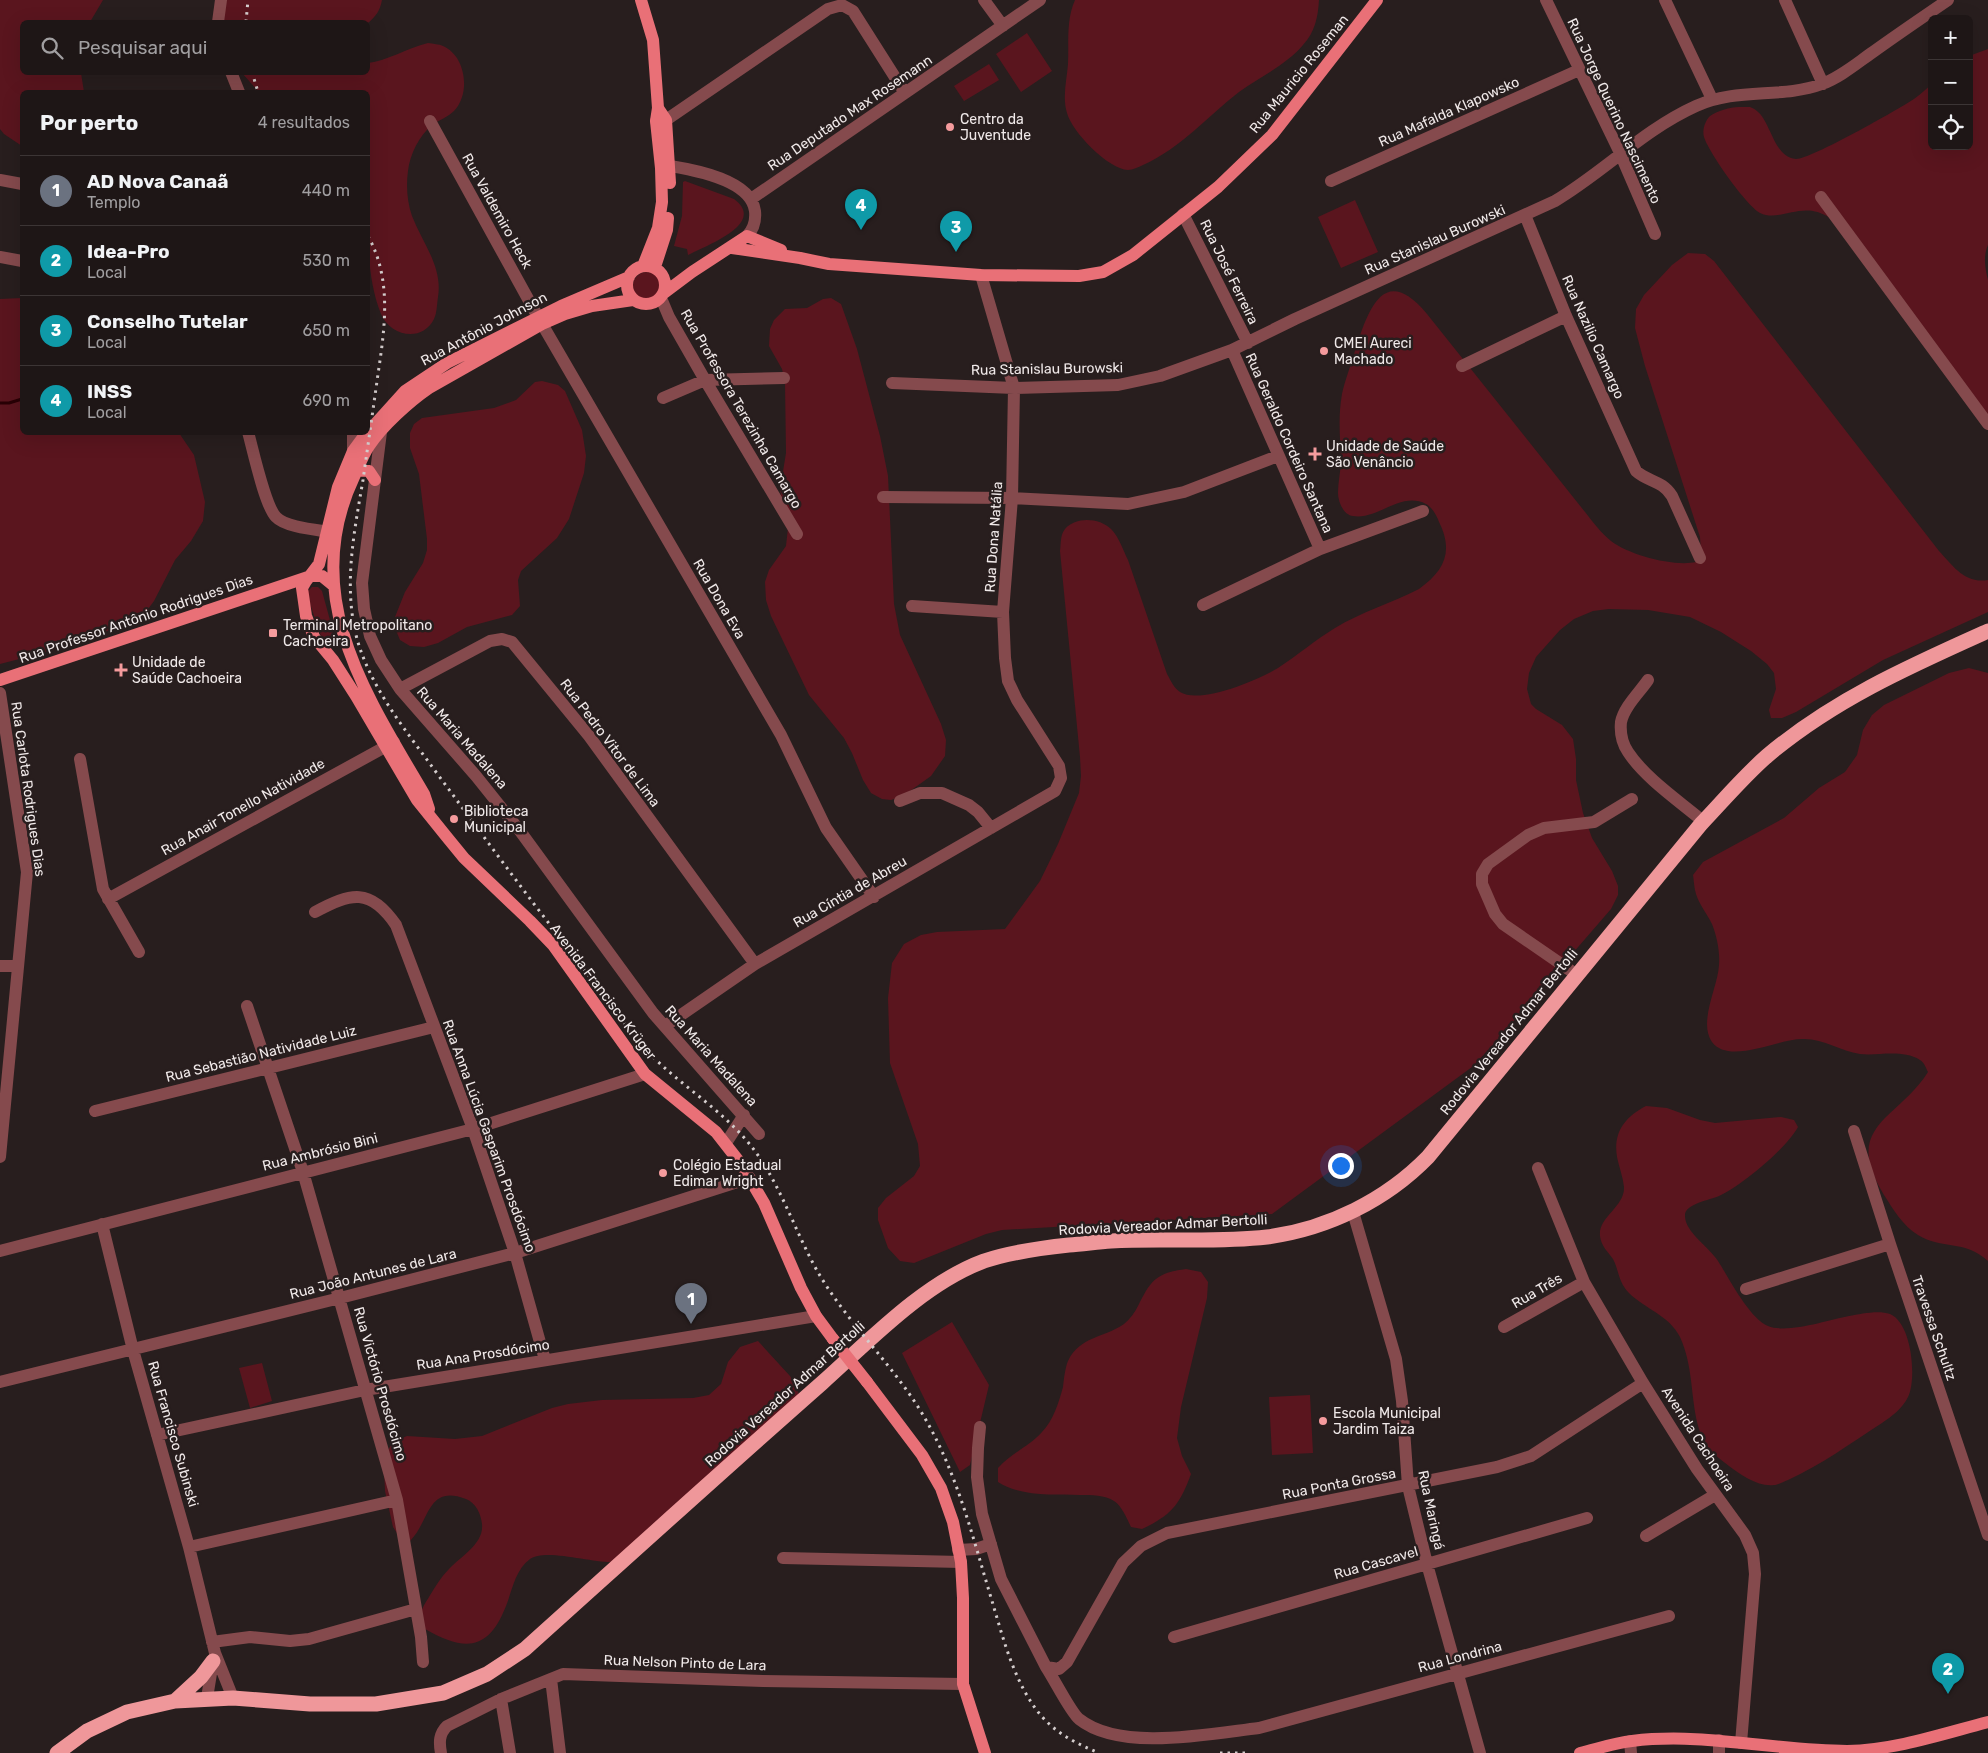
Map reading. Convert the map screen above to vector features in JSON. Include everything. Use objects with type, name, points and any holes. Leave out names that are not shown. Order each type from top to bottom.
[{"type":"highway","name":"Rodovia Vereador Admar Bertolli","points":[[57,1753],[88,1731],[127,1712],[175,1701],[233,1698],[310,1704],[376,1704],[443,1693],[487,1674],[525,1649],[778,1421],[916,1300],[947,1279],[984,1261],[1036,1249],[1112,1241],[1189,1241],[1268,1237],[1304,1229],[1352,1212],[1411,1174],[1428,1157],[1704,822],[1737,785],[1766,757],[1830,710],[1903,668],[1988,632]]},
{"type":"highway","points":[[175,1701],[201,1677],[213,1652]]},
{"type":"main road","name":"Rua Mauricio Roseman","points":[[732,248],[829,264],[981,274],[1079,276],[1103,272],[1132,255],[1218,187],[1272,136],[1377,0]]},
{"type":"main road","points":[[644,1],[653,40],[660,116],[662,168],[662,202],[654,270]]},
{"type":"main road","points":[[654,270],[666,230],[670,202],[670,166],[660,116]]},
{"type":"main road","name":"Rua Mauricio Roseman","points":[[747,236],[800,258]]},
{"type":"main road","points":[[692,272],[637,268],[629,277],[627,289],[633,300],[638,303],[650,304],[663,296],[692,272],[732,248],[747,236]]},
{"type":"main road","points":[[654,270],[666,281],[663,296]]},
{"type":"main road","name":"Rua Antônio Johnson","points":[[371,433],[405,391],[446,363],[629,277]]},
{"type":"main road","name":"Rua Antônio Johnson","points":[[540,320],[592,306],[633,300]]},
{"type":"main road","name":"Avenida Francisco Krüger","points":[[371,433],[358,470],[348,489],[319,564],[304,584],[302,591],[306,616],[314,637],[333,660],[424,794],[430,814],[464,858],[553,945],[645,1074],[699,1117],[726,1143],[750,1178],[764,1203],[801,1288],[816,1316],[922,1455],[941,1488],[953,1522],[959,1556],[963,1598],[963,1684],[985,1753]]},
{"type":"main road","name":"Avenida Francisco Krüger","points":[[369,435],[353,451],[338,487],[332,532],[333,585],[344,636],[365,691],[390,744]]},
{"type":"main road","points":[[358,470],[368,470],[375,480]]},
{"type":"main road","points":[[310,576],[322,576],[333,585]]},
{"type":"main road","name":"Rua Professor Antônio Rodrigues Dias","points":[[0,680],[310,576]]},
{"type":"main road","points":[[281,585],[302,591]]},
{"type":"main road","points":[[319,644],[327,647],[335,646],[340,643],[344,636]]},
{"type":"main road","points":[[1580,1753],[1630,1747],[1677,1738],[1719,1747],[1741,1743],[1774,1750],[1850,1750],[1904,1744],[1988,1722]]},
{"type":"street","points":[[215,20],[221,0]]},
{"type":"street","points":[[984,0],[1002,26]]},
{"type":"street","name":"Rua Deputado Max Rosemann","points":[[750,199],[1040,0]]},
{"type":"street","name":"Rua Jorge Querino Nascimento","points":[[1546,0],[1620,153],[1655,234]]},
{"type":"street","points":[[1665,0],[1712,99]]},
{"type":"street","points":[[1785,0],[1823,84]]},
{"type":"street","name":"Rua Stanislau Burowski","points":[[892,383],[1014,388],[1118,385],[1160,376],[1232,350],[1295,319],[1555,201],[1581,186],[1620,153],[1646,135],[1712,99],[1738,94],[1806,88],[1823,84],[1843,73],[1948,0]]},
{"type":"street","points":[[660,116],[828,9],[843,2],[853,11],[905,93]]},
{"type":"street","name":"Rua Mafalda Klapowsko","points":[[1331,180],[1579,70]]},
{"type":"street","points":[[233,75],[238,90]]},
{"type":"street","name":"Rua Valdemiro Heck","points":[[430,120],[540,320]]},
{"type":"street","points":[[670,166],[698,170],[743,190],[754,207],[756,217],[754,226],[747,236]]},
{"type":"street","points":[[0,180],[20,184]]},
{"type":"street","points":[[1822,197],[1988,424]]},
{"type":"street","name":"Rua José Ferreira","points":[[1183,214],[1248,343]]},
{"type":"street","name":"Rua Nazilio Camargo","points":[[1525,215],[1566,316],[1636,471],[1641,476],[1667,488],[1700,558]]},
{"type":"street","points":[[0,257],[20,261]]},
{"type":"street","name":"Rua Dona Natália","points":[[981,274],[1014,388],[1012,498],[1003,612],[1008,681],[1017,700],[1059,766],[1061,778],[1055,791]]},
{"type":"street","name":"Rua Professora Terezinha Camargo","points":[[663,296],[669,317],[797,534]]},
{"type":"street","points":[[1462,366],[1566,316]]},
{"type":"street","name":"Rua Dona Eva","points":[[540,320],[780,735],[826,828],[874,897]]},
{"type":"street","name":"Rua Geraldo Cordeiro Santana","points":[[1232,350],[1320,549]]},
{"type":"street","points":[[663,398],[705,380],[784,378]]},
{"type":"street","name":"Rua Maria Madalena","points":[[371,433],[377,465],[367,532],[362,584],[364,609],[370,636],[381,660],[400,689],[476,776],[501,808],[647,1006],[759,1134]]},
{"type":"street","points":[[249,435],[269,506],[277,518],[289,524],[332,532]]},
{"type":"street","points":[[353,451],[354,435]]},
{"type":"street","points":[[883,497],[1012,498],[1128,504],[1184,492],[1278,456]]},
{"type":"street","points":[[1203,605],[1320,549],[1423,511]]},
{"type":"street","points":[[912,606],[1003,612]]},
{"type":"street","name":"Rua Pedro Vitor de Lima","points":[[400,689],[490,641],[502,639],[512,642],[588,736],[755,964]]},
{"type":"street","points":[[1648,680],[1627,708],[1622,721],[1620,735],[1627,751],[1648,774],[1704,822]]},
{"type":"street","name":"Rua Carlota Rodrigues Dias","points":[[0,693],[27,872],[0,1157]]},
{"type":"street","name":"Rua Anair Tonello Natividade","points":[[108,899],[390,744]]},
{"type":"street","points":[[80,759],[104,889],[139,952]]},
{"type":"street","name":"Rua Cíntia de Abreu","points":[[664,1026],[755,964],[1055,791]]},
{"type":"street","points":[[900,801],[920,792],[942,793],[969,805],[978,812],[991,828]]},
{"type":"street","points":[[1577,975],[1502,924],[1495,914],[1482,884],[1482,874],[1488,864],[1528,835],[1544,828],[1594,822],[1632,799]]},
{"type":"street","name":"Rua Anna Lúcia Gasparim Prosdócimo","points":[[315,912],[339,899],[349,896],[362,896],[389,914],[396,924],[473,1129],[516,1253],[545,1360]]},
{"type":"street","points":[[0,966],[18,966]]},
{"type":"street","name":"Rua Victório Prosdócimo","points":[[247,1006],[303,1172],[397,1500],[423,1662]]},
{"type":"street","name":"Rua Sebastião Natividade Luiz","points":[[94,1111],[434,1027]]},
{"type":"street","name":"Rua Ambrósio Bini","points":[[0,1251],[473,1129],[645,1074]]},
{"type":"street","points":[[726,1143],[744,1115]]},
{"type":"street","name":"Travessa Schultz","points":[[1854,1131],[1988,1535]]},
{"type":"street","name":"Avenida Cachoeira","points":[[1538,1168],[1584,1282],[1643,1383],[1715,1495],[1746,1535],[1753,1553],[1755,1574],[1741,1743]]},
{"type":"street","name":"Rua João Antunes de Lara","points":[[0,1382],[516,1253],[750,1178]]},
{"type":"street","name":"Rua Maringá","points":[[1352,1212],[1396,1360],[1402,1401],[1408,1486],[1427,1564],[1480,1753]]},
{"type":"street","name":"Rua Francisco Subinski","points":[[102,1224],[133,1350],[189,1547],[213,1652],[233,1698]]},
{"type":"street","points":[[1746,1290],[1890,1244]]},
{"type":"street","name":"Rua Três","points":[[1504,1327],[1584,1282]]},
{"type":"street","name":"Rua Ana Prosdócimo","points":[[157,1435],[365,1390],[816,1316]]},
{"type":"street","name":"Rua Ponta Grossa","points":[[1046,1667],[1059,1669],[1067,1662],[1123,1563],[1141,1546],[1167,1533],[1497,1467],[1531,1456],[1643,1383]]},
{"type":"street","name":"Rua Londrina","points":[[980,1427],[977,1477],[982,1514],[1001,1579],[1046,1667],[1078,1718],[1106,1733],[1149,1739],[1259,1728],[1669,1616]]},
{"type":"street","points":[[1646,1536],[1715,1495]]},
{"type":"street","points":[[189,1547],[397,1500]]},
{"type":"street","name":"Rua Cascavel","points":[[1174,1637],[1587,1518]]},
{"type":"street","points":[[782,1558],[959,1556],[991,1544]]},
{"type":"street","points":[[213,1652],[250,1637],[290,1641],[309,1639],[416,1609]]},
{"type":"street","name":"Rua Francisco Subinski","points":[[208,1698],[213,1652]]},
{"type":"street","name":"Rua Nelson Pinto de Lara","points":[[441,1753],[441,1732],[447,1726],[502,1699],[563,1674],[763,1681],[963,1684]]},
{"type":"street","points":[[551,1679],[560,1753]]},
{"type":"street","points":[[502,1699],[510,1753]]},
{"type":"shaded area","points":[[0,0],[103,0],[91,20],[20,20],[20,75],[81,75],[84,90],[20,90],[20,145],[0,129]]},
{"type":"shaded area","points":[[223,0],[382,0],[377,13],[370,21],[222,20]]},
{"type":"shaded area","points":[[1075,0],[1319,0],[1317,18],[1313,30],[1296,52],[1281,65],[1239,92],[1170,150],[1143,165],[1128,170],[1120,168],[1101,157],[1076,130],[1067,113],[1065,94],[1068,64],[1068,31],[1070,15]]},
{"type":"shaded area","points":[[1027,33],[1052,71],[1021,92],[996,54]]},
{"type":"shaded area","points":[[428,43],[438,44],[451,51],[461,66],[464,85],[463,95],[454,111],[432,125],[423,134],[409,165],[407,188],[410,211],[435,265],[439,286],[436,314],[429,327],[414,334],[406,334],[399,332],[385,322],[376,300],[370,270],[370,90],[257,90],[244,75],[370,75],[370,63]]},
{"type":"shaded area","points":[[1988,49],[1988,245],[1985,253],[1985,262],[1988,280],[1988,416],[1830,218],[1810,211],[1776,215],[1760,213],[1737,190],[1720,166],[1707,145],[1703,131],[1707,120],[1713,114],[1732,108],[1750,107],[1763,118],[1781,151],[1787,156],[1796,159],[1818,151],[1874,123],[1914,99],[1928,87],[1928,150],[1973,150],[1973,55]]},
{"type":"shaded area","points":[[989,64],[999,80],[964,101],[954,86]]},
{"type":"shaded area","points":[[685,181],[734,199],[742,208],[743,217],[739,225],[730,233],[688,255],[687,249],[674,246],[682,216],[683,182]]},
{"type":"shaded area","points":[[1355,200],[1378,252],[1341,268],[1318,217]]},
{"type":"shaded area","points":[[1688,253],[1705,254],[1714,261],[1949,562],[1966,577],[1980,581],[1988,580],[1988,612],[1883,660],[1796,712],[1782,718],[1771,718],[1769,710],[1776,689],[1774,673],[1767,664],[1751,651],[1721,632],[1690,617],[1648,610],[1609,609],[1593,611],[1574,619],[1560,630],[1536,657],[1529,673],[1527,689],[1531,704],[1562,725],[1573,739],[1576,759],[1576,780],[1583,813],[1592,838],[1612,871],[1618,886],[1618,895],[1611,909],[1472,1067],[1272,1214],[1002,1230],[986,1234],[914,1263],[900,1261],[888,1248],[878,1220],[878,1208],[886,1198],[914,1176],[920,1166],[918,1144],[890,1063],[888,998],[892,963],[904,944],[921,935],[937,932],[1005,929],[1040,881],[1079,793],[1081,776],[1080,757],[1060,551],[1063,531],[1075,522],[1088,520],[1106,525],[1114,532],[1128,560],[1167,674],[1180,692],[1189,695],[1215,693],[1258,678],[1278,668],[1320,637],[1345,622],[1419,589],[1435,575],[1444,560],[1446,552],[1443,533],[1432,509],[1428,505],[1417,501],[1408,501],[1371,514],[1353,516],[1346,513],[1340,504],[1338,493],[1341,459],[1340,410],[1346,378],[1372,308],[1380,298],[1389,292],[1399,292],[1412,299],[1427,314],[1607,538],[1629,551],[1652,559],[1676,563],[1696,562],[1701,553],[1700,537],[1645,366],[1635,328],[1636,309],[1644,295],[1672,265]]},
{"type":"shaded area","points":[[647,272],[657,276],[661,286],[657,296],[647,300],[637,296],[633,286],[637,276]]},
{"type":"shaded area","points":[[20,298],[20,435],[180,435],[194,455],[205,502],[203,521],[191,541],[175,560],[154,601],[145,613],[124,625],[58,649],[0,664],[0,299]]},
{"type":"shaded area","points":[[831,298],[841,304],[857,349],[880,436],[888,476],[894,604],[900,635],[941,724],[946,740],[945,756],[931,776],[903,796],[891,800],[882,799],[871,793],[844,738],[809,695],[771,616],[766,600],[765,582],[769,570],[786,546],[788,528],[780,490],[786,453],[785,382],[782,369],[769,346],[770,329],[774,320],[785,309],[807,308],[823,299]]},
{"type":"shaded area","points":[[542,381],[558,385],[565,391],[582,430],[586,456],[584,473],[569,519],[557,538],[521,571],[518,580],[520,606],[512,615],[467,627],[438,643],[424,647],[410,646],[400,640],[395,628],[395,617],[405,592],[423,563],[427,550],[419,474],[410,448],[410,433],[414,424],[422,418],[494,408],[516,400],[535,382]]},
{"type":"shaded area","points":[[312,587],[318,587],[322,591],[333,631],[332,637],[327,639],[321,636],[307,595]]},
{"type":"shaded area","points":[[1969,668],[1988,673],[1988,1261],[1979,1254],[1962,1247],[1927,1240],[1918,1235],[1903,1222],[1891,1206],[1872,1172],[1869,1153],[1871,1138],[1879,1125],[1916,1088],[1928,1072],[1921,1061],[1898,1054],[1860,1054],[1810,1039],[1792,1040],[1742,1051],[1730,1051],[1720,1048],[1712,1042],[1708,1034],[1707,1025],[1718,974],[1719,949],[1712,924],[1696,894],[1693,875],[1703,862],[1784,818],[1819,788],[1845,772],[1857,755],[1863,730],[1872,715],[1884,705],[1949,673]]},
{"type":"shaded area","points":[[1646,1106],[1667,1108],[1700,1120],[1715,1123],[1781,1117],[1794,1120],[1798,1127],[1774,1156],[1728,1191],[1689,1208],[1685,1216],[1689,1228],[1718,1261],[1754,1315],[1768,1326],[1776,1328],[1796,1327],[1849,1316],[1880,1312],[1890,1314],[1897,1319],[1908,1339],[1912,1365],[1911,1389],[1906,1401],[1900,1408],[1885,1421],[1836,1453],[1812,1468],[1779,1484],[1768,1485],[1750,1480],[1724,1462],[1707,1446],[1701,1435],[1696,1417],[1688,1360],[1680,1337],[1670,1323],[1635,1299],[1625,1289],[1613,1259],[1602,1243],[1600,1229],[1623,1194],[1624,1187],[1616,1148],[1619,1133],[1622,1126],[1632,1115]]},
{"type":"shaded area","points":[[1186,1269],[1201,1272],[1208,1282],[1207,1298],[1181,1407],[1177,1438],[1182,1456],[1191,1474],[1174,1508],[1161,1519],[1142,1529],[1131,1527],[1119,1506],[1114,1501],[1106,1498],[1093,1495],[1027,1492],[1007,1487],[998,1482],[998,1468],[1046,1428],[1055,1411],[1063,1387],[1067,1364],[1073,1353],[1093,1338],[1124,1324],[1134,1313],[1147,1290],[1156,1279],[1168,1273]]},
{"type":"shaded area","points":[[952,1322],[989,1385],[970,1465],[960,1472],[902,1353]]},
{"type":"shaded area","points":[[758,1341],[790,1376],[798,1389],[799,1401],[613,1562],[557,1555],[537,1556],[530,1559],[521,1569],[499,1621],[483,1639],[463,1644],[425,1629],[421,1614],[424,1606],[443,1575],[476,1544],[482,1531],[482,1524],[479,1513],[473,1503],[466,1499],[444,1496],[436,1500],[417,1533],[410,1541],[401,1539],[393,1527],[385,1491],[385,1455],[393,1442],[407,1436],[455,1439],[482,1436],[552,1408],[568,1404],[602,1400],[693,1398],[709,1395],[721,1384],[728,1362],[740,1347]]},
{"type":"shaded area","points":[[262,1363],[272,1401],[250,1408],[239,1368]]},
{"type":"shaded area","points":[[1310,1395],[1313,1453],[1272,1455],[1269,1397]]},
{"type":"waterway","points":[[0,403],[9,403],[20,400]]},
{"type":"railway","points":[[246,20],[248,0]]},
{"type":"railway","points":[[253,75],[257,90]]},
{"type":"railway","points":[[370,240],[381,269],[385,304],[381,356],[370,432]]},
{"type":"railway","points":[[370,435],[353,540],[350,579],[353,619],[357,639],[363,657],[380,691],[411,738],[631,1032],[672,1075],[724,1117],[759,1156],[778,1189],[810,1258],[830,1292],[896,1375],[933,1432],[962,1502],[1006,1648],[1027,1695],[1046,1721],[1058,1731],[1071,1740],[1099,1753]]},
{"type":"railway","points":[[1220,1753],[1246,1753]]},
{"type":"place","name":"Centro da Juventude","points":[[950,127]]},
{"type":"place","name":"INSS","points":[[861,230]]},
{"type":"place","name":"Conselho Tutelar","points":[[956,252]]},
{"type":"place","name":"CMEI Aureci Machado","points":[[1324,351]]},
{"type":"place","name":"Unidade de Saúde São Venâncio","points":[[1315,454]]},
{"type":"place","name":"Terminal Metropolitano Cachoeira","points":[[273,633]]},
{"type":"place","name":"Unidade de Saúde Cachoeira","points":[[121,670]]},
{"type":"place","name":"Biblioteca Municipal","points":[[454,819]]},
{"type":"place","name":"Colégio Estadual Edimar Wright","points":[[663,1173]]},
{"type":"place","name":"AD Nova Canaã","points":[[691,1324]]},
{"type":"place","name":"Escola Municipal Jardim Taiza","points":[[1323,1421]]},
{"type":"place","name":"Idea-Pro","points":[[1948,1694]]}]
